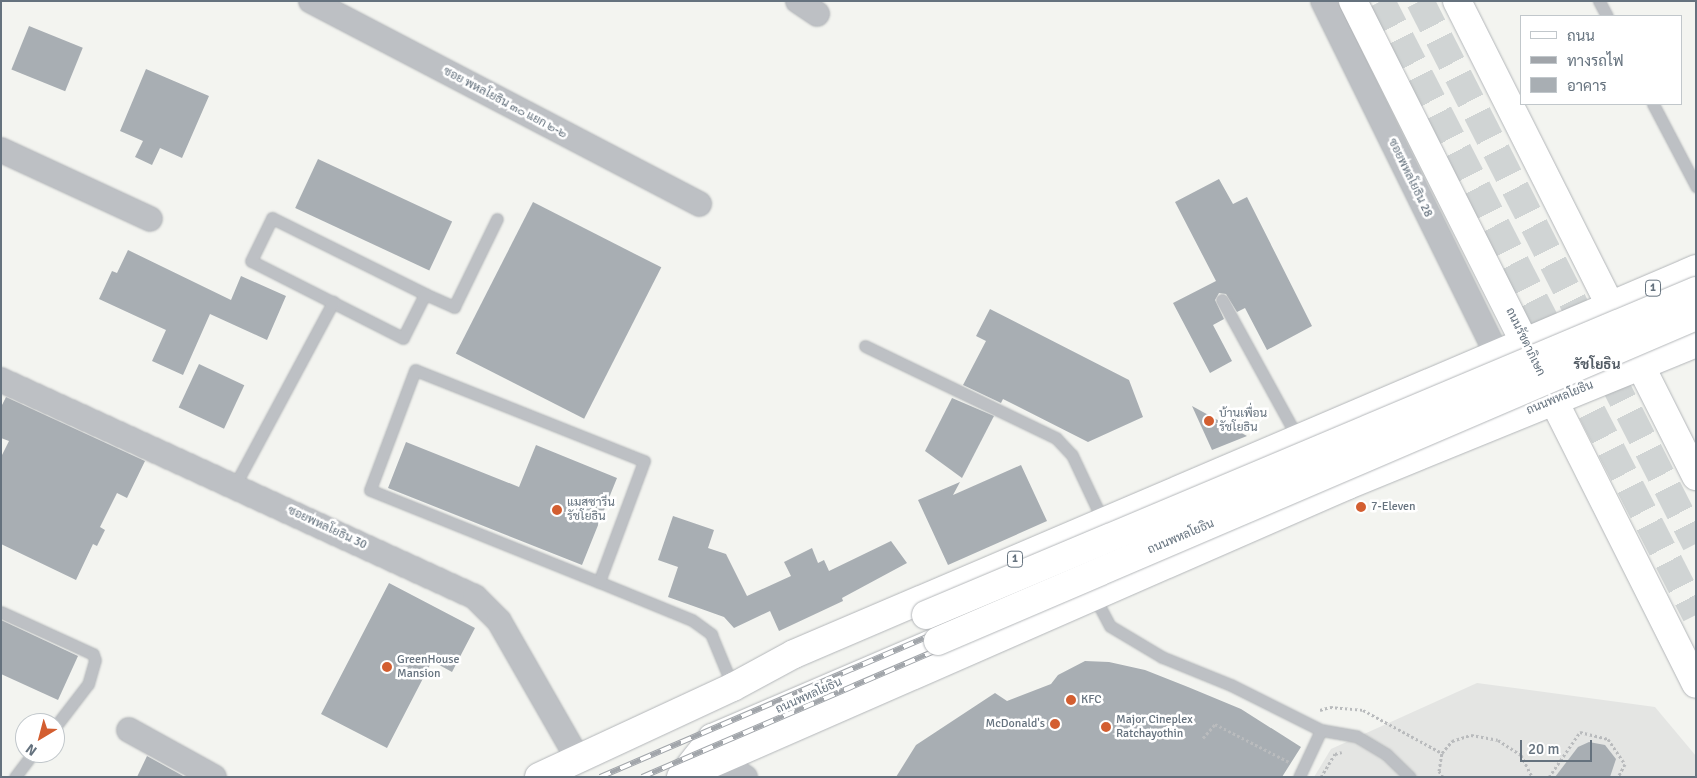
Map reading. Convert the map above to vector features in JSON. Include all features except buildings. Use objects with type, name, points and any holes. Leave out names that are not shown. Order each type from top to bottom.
[{"type":"main road","name":"ถนนรัชดาภิเษก","points":[[1353,1],[1696,684]]},
{"type":"main road","points":[[1457,1],[1696,476]]},
{"type":"main road","name":"1","points":[[538,777],[733,687],[794,654],[1308,434],[1498,356],[1696,269]]},
{"type":"main road","points":[[687,708],[727,703],[926,615],[1696,290]]},
{"type":"main road","name":"ถนนพหลโยธิน","points":[[681,777],[712,738],[1696,316]]},
{"type":"main road","name":"ถนนพหลโยธิน","points":[[681,777],[1348,485],[1696,343]]},
{"type":"main road","points":[[1308,434],[1348,459],[1348,485]]},
{"type":"street","points":[[798,1],[817,14]]},
{"type":"street","name":"ซอยพหลโยธิน 28","points":[[1322,1],[1498,356]]},
{"type":"street","name":"ซอย พหลโยธิน ๓๐ แยก ๒-๒","points":[[314,2],[699,204]]},
{"type":"street","points":[[1,150],[150,220]]},
{"type":"street","name":"ซอยพหลโยธิน 30","points":[[1,380],[475,597],[499,621],[578,759]]},
{"type":"street","points":[[129,730],[214,777]]},
{"type":"street","points":[[719,761],[745,777]]},
{"type":"lane","points":[[1599,1],[1606,15]]},
{"type":"lane","points":[[1654,105],[1696,186]]},
{"type":"lane","points":[[425,294],[402,338],[251,261],[272,218],[454,307],[497,219]]},
{"type":"lane","points":[[1222,300],[1308,434]]},
{"type":"lane","points":[[235,486],[333,302]]},
{"type":"lane","points":[[865,346],[1056,438],[1072,455],[1103,521]]},
{"type":"lane","points":[[599,582],[644,461],[415,370],[370,490],[692,620],[711,634],[733,687]]},
{"type":"lane","points":[[1093,595],[1110,626],[1154,652],[1231,685],[1322,730],[1356,736],[1386,754],[1410,777]]},
{"type":"lane","points":[[1,612],[93,654],[94,669],[88,684],[65,714]]},
{"type":"lane","points":[[1300,773],[1322,730]]},
{"type":"lane","points":[[14,777],[24,763]]},
{"type":"path","points":[[1203,738],[1209,727],[1215,724],[1300,773]]},
{"type":"path","points":[[1549,777],[1580,732],[1608,739],[1625,764],[1618,777]]},
{"type":"path","points":[[1443,777],[1439,771],[1442,753],[1452,741],[1471,734],[1498,740],[1520,756],[1532,777]]},
{"type":"path","points":[[1321,777],[1334,754],[1348,751]]},
{"type":"shaded area","points":[[1477,683],[1655,707],[1696,756],[1696,777],[1314,777],[1331,749]]},
{"type":"tunnel","points":[[1381,1],[1696,615]]},
{"type":"tunnel","points":[[1420,1],[1696,544]]},
{"type":"railway","points":[[600,777],[1696,307]]},
{"type":"railway","points":[[642,777],[1696,323]]},
{"type":"place","name":"บ้านเพื่อน รัชโยธิน","points":[[1209,421]]},
{"type":"place","name":"7-Eleven","points":[[1361,507]]},
{"type":"place","name":"แมสซารีน รัชโยธิน","points":[[557,510]]},
{"type":"place","name":"GreenHouse Mansion","points":[[387,667]]},
{"type":"place","name":"KFC","points":[[1071,700]]},
{"type":"place","name":"McDonald's","points":[[1055,724]]},
{"type":"place","name":"Major Cineplex Ratchayothin","points":[[1106,727]]},
{"type":"district","name":"รัชโยธิน","points":[[1597,365]]}]
